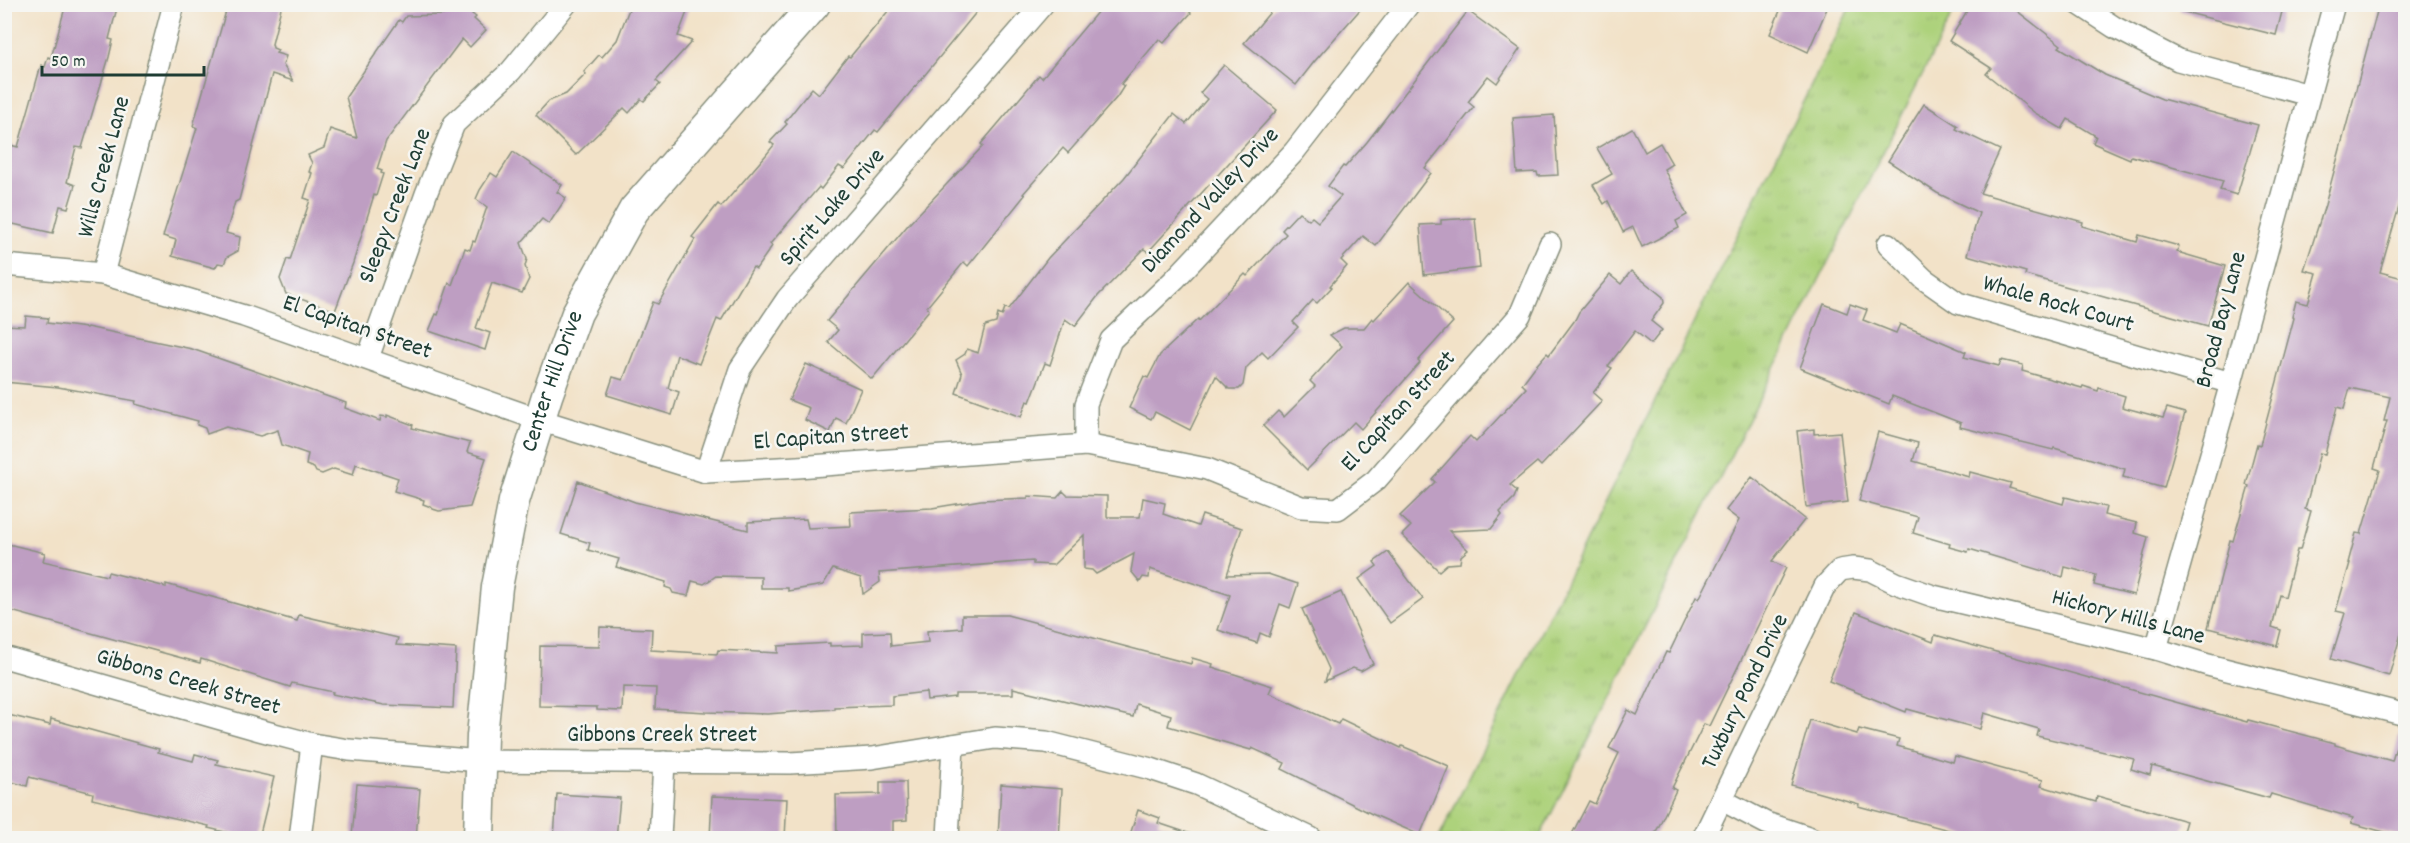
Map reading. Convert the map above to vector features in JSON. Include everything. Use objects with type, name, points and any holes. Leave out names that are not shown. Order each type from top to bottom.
[{"type":"street","name":"Wills Creek Lane","points":[[103,274],[174,4]]},
{"type":"street","name":"Sleepy Creek Lane","points":[[368,358],[426,194],[454,124],[511,71],[566,4]]},
{"type":"street","name":"Center Hill Drive","points":[[478,838],[481,761],[497,587],[514,501],[577,312],[634,210],[815,4]]},
{"type":"street","name":"Spirit Lake Drive","points":[[706,472],[740,369],[787,299],[1043,4]]},
{"type":"street","name":"Diamond Valley Drive","points":[[1086,445],[1086,404],[1111,340],[1175,279],[1294,152],[1409,4]]},
{"type":"street","points":[[2079,4],[2114,27],[2178,60],[2309,95]]},
{"type":"street","name":"Broad Bay Lane","points":[[2156,649],[2334,4]]},
{"type":"street","name":"El Capitan Street","points":[[4,265],[103,274],[244,316],[540,420],[706,472],[1086,445],[1208,468],[1301,507],[1338,509],[1376,480],[1520,315],[1550,244]]},
{"type":"street","name":"Whale Rock Court","points":[[1888,244],[1924,279],[1958,303],[2231,383]]},
{"type":"street","name":"Hickory Hills Lane","points":[[1840,570],[1853,568],[1870,570],[1896,583],[1934,596],[2156,649],[2208,665],[2406,715]]},
{"type":"street","name":"Tuxbury Pond Drive","points":[[1703,838],[1825,586],[1840,570]]},
{"type":"street","name":"Gibbons Creek Street","points":[[4,657],[312,744],[349,750],[481,761],[790,763],[872,758],[995,738],[1046,742],[1151,769],[1196,784],[1311,838]]},
{"type":"street","points":[[300,838],[312,744]]},
{"type":"street","points":[[948,838],[953,745]]},
{"type":"street","points":[[660,838],[664,762]]},
{"type":"street","points":[[1722,800],[1766,823],[1811,838]]},
{"type":"green space","points":[[1851,5],[1957,5],[1539,838],[1439,838]]},
{"type":"building","points":[[66,4],[118,4],[109,39],[113,40],[109,57],[82,148],[76,147],[67,182],[75,185],[68,208],[60,206],[53,233],[4,222],[4,164],[10,145],[18,147],[41,65],[45,67],[48,57],[51,58]]},
{"type":"building","points":[[228,4],[282,4],[272,44],[273,48],[278,50],[276,53],[286,56],[283,65],[293,81],[272,74],[239,200],[235,202],[226,233],[240,237],[238,251],[227,257],[224,264],[218,263],[215,268],[172,256],[176,240],[163,236],[197,128],[193,126]]},
{"type":"building","points":[[434,4],[481,4],[472,14],[486,30],[470,47],[462,39],[386,141],[377,169],[383,174],[335,311],[286,294],[280,279],[287,259],[290,260],[310,200],[304,198],[312,173],[309,172],[312,163],[308,155],[324,148],[330,129],[357,138],[346,97],[399,20],[402,22],[406,16],[443,15]]},
{"type":"building","points":[[631,4],[690,4],[678,36],[692,41],[656,81],[660,84],[644,101],[641,99],[629,113],[624,108],[576,155],[536,115],[549,101],[566,94],[586,74],[584,72],[599,55],[602,57],[617,40]]},
{"type":"building","points":[[894,4],[983,4],[878,132],[875,130],[844,169],[839,166],[770,244],[772,246],[756,269],[753,267],[721,321],[717,319],[699,364],[677,355],[668,388],[679,392],[672,415],[607,395],[613,377],[623,380],[653,302],[658,304],[695,239],[692,237],[718,204],[721,207],[766,155],[774,145],[770,142],[787,124],[785,122],[812,88],[819,94],[848,56],[850,57]]},
{"type":"building","points":[[1104,4],[1182,4],[1191,13],[1164,43],[1159,39],[1121,84],[1124,86],[1117,97],[1068,153],[1063,148],[1023,194],[1025,195],[968,266],[964,262],[927,307],[929,310],[872,379],[828,342],[838,330],[827,321],[908,225],[983,146],[981,144],[1039,75],[1042,78]]},
{"type":"building","points":[[1277,4],[1365,4],[1296,85],[1244,43]]},
{"type":"building","points":[[1783,4],[1829,4],[1808,52],[1770,34]]},
{"type":"building","points":[[1971,4],[2008,4],[2061,45],[2059,47],[2105,75],[2162,99],[2258,125],[2237,195],[2220,190],[2223,181],[2131,156],[2130,159],[2093,143],[2096,136],[2068,119],[2062,129],[2035,113],[1986,74],[1991,68],[1949,41]]},
{"type":"building","points":[[2180,4],[2284,4],[2276,35],[2180,11]]},
{"type":"building","points":[[2379,4],[2406,4],[2406,183],[2380,272],[2406,279],[2406,616],[2389,676],[2331,659],[2345,613],[2336,611],[2350,563],[2348,563],[2356,533],[2361,534],[2380,470],[2374,468],[2387,421],[2384,421],[2390,397],[2350,388],[2344,409],[2337,407],[2325,454],[2320,453],[2305,509],[2311,511],[2300,550],[2297,550],[2285,597],[2280,595],[2272,627],[2281,630],[2277,646],[2208,628],[2230,540],[2233,541],[2249,486],[2246,485],[2257,444],[2260,445],[2294,318],[2292,317],[2296,301],[2308,304],[2317,273],[2304,270],[2325,205]]},
{"type":"building","points":[[1468,11],[1520,49],[1497,83],[1488,76],[1468,102],[1474,107],[1425,168],[1431,173],[1376,246],[1363,236],[1341,260],[1347,266],[1330,286],[1332,287],[1317,303],[1313,300],[1293,322],[1298,327],[1268,358],[1262,352],[1246,368],[1243,385],[1239,389],[1229,389],[1216,376],[1190,430],[1155,412],[1151,419],[1129,408],[1144,376],[1148,378],[1160,355],[1198,319],[1199,321],[1245,274],[1247,276],[1286,234],[1282,230],[1299,212],[1309,220],[1312,217],[1318,222],[1341,196],[1328,186],[1343,166],[1345,167],[1367,142]]},
{"type":"building","points":[[1224,65],[1277,110],[1148,252],[1144,249],[1098,296],[1075,326],[1065,319],[1050,365],[1045,363],[1030,402],[1027,401],[1021,417],[956,393],[962,374],[956,360],[965,354],[967,349],[978,353],[985,326],[996,323],[998,314],[1002,316],[1005,308],[1009,309],[1048,258],[1124,178],[1174,114],[1186,124],[1207,99],[1200,93]]},
{"type":"building","points":[[1924,104],[1958,126],[1956,129],[2000,150],[1980,193],[2083,222],[2082,226],[2137,242],[2139,235],[2179,246],[2177,252],[2225,266],[2208,326],[2025,275],[2026,272],[1967,255],[1979,213],[1937,193],[1888,161]]},
{"type":"building","points":[[1554,115],[1558,175],[1538,176],[1537,172],[1517,173],[1513,118]]},
{"type":"building","points":[[1632,128],[1645,152],[1660,143],[1672,164],[1664,169],[1687,215],[1676,221],[1679,228],[1642,247],[1633,227],[1623,232],[1608,201],[1604,204],[1593,185],[1612,174],[1597,148]]},
{"type":"building","points":[[513,152],[562,185],[557,192],[566,198],[549,224],[542,219],[521,243],[527,259],[525,266],[529,279],[522,293],[492,283],[476,328],[490,333],[485,350],[429,331],[436,314],[438,315],[449,283],[452,285],[465,248],[470,250],[473,241],[475,242],[487,207],[476,199],[480,190],[491,173],[497,177]]},
{"type":"building","points":[[1475,218],[1480,268],[1424,275],[1420,225],[1441,224],[1441,220]]},
{"type":"building","points":[[1631,271],[1663,297],[1664,303],[1651,321],[1662,330],[1651,344],[1635,331],[1608,366],[1612,368],[1593,393],[1602,401],[1541,466],[1537,462],[1510,485],[1517,491],[1514,498],[1500,512],[1502,515],[1491,529],[1449,531],[1468,550],[1461,556],[1460,563],[1447,564],[1439,571],[1402,535],[1411,526],[1400,516],[1435,482],[1432,479],[1470,436],[1476,442],[1526,388],[1522,384],[1547,353],[1549,355],[1579,312],[1610,275],[1621,284]]},
{"type":"building","points":[[1409,282],[1453,322],[1361,429],[1354,422],[1307,470],[1263,426],[1278,411],[1284,417],[1315,386],[1310,381],[1342,346],[1330,335],[1344,328],[1364,328]]},
{"type":"building","points":[[1824,304],[1847,313],[1850,304],[1867,310],[1863,320],[1896,333],[1900,324],[1966,352],[1964,357],[1999,366],[2001,360],[2023,365],[2022,371],[2082,388],[2083,386],[2098,391],[2099,388],[2125,396],[2122,407],[2163,418],[2167,408],[2185,413],[2164,488],[2123,477],[2125,469],[2054,448],[2053,450],[1960,427],[1961,423],[1892,396],[1889,404],[1800,368]]},
{"type":"building","points":[[26,316],[48,318],[47,323],[87,327],[192,349],[346,403],[345,408],[380,421],[381,416],[387,417],[387,415],[413,425],[412,428],[470,443],[467,452],[486,458],[470,507],[439,511],[433,509],[423,504],[424,500],[394,491],[398,478],[356,464],[353,475],[334,469],[322,474],[316,472],[314,468],[306,465],[308,454],[282,445],[278,430],[260,436],[226,427],[207,434],[205,428],[197,425],[198,421],[135,404],[136,401],[58,387],[4,382],[4,325],[25,326]]},
{"type":"building","points":[[806,364],[861,389],[846,423],[836,418],[830,432],[805,420],[809,408],[789,400]]},
{"type":"building","points":[[1814,429],[1814,434],[1840,432],[1848,502],[1806,507],[1797,431]]},
{"type":"building","points":[[1878,432],[1918,443],[1913,461],[1969,477],[1970,472],[2011,483],[2009,488],[2063,504],[2065,497],[2106,507],[2104,515],[2137,523],[2135,533],[2148,537],[2134,595],[2094,585],[2096,575],[2065,567],[2063,577],[1969,549],[1968,552],[1949,547],[1950,544],[1913,533],[1918,517],[1859,501]]},
{"type":"building","points":[[1752,477],[1805,519],[1772,561],[1786,568],[1709,726],[1704,724],[1672,788],[1676,790],[1658,828],[1652,838],[1570,838],[1589,801],[1595,804],[1619,753],[1609,748],[1628,710],[1637,715],[1666,652],[1669,653],[1696,597],[1699,599],[1739,520],[1726,510]]},
{"type":"building","points":[[578,481],[635,502],[748,530],[748,522],[806,519],[808,528],[851,526],[850,512],[932,508],[981,500],[1028,498],[1028,496],[1057,498],[1063,491],[1067,495],[1107,496],[1107,517],[1140,517],[1143,498],[1165,503],[1163,514],[1198,526],[1202,515],[1242,528],[1227,575],[1268,574],[1298,584],[1290,608],[1280,604],[1269,637],[1260,633],[1257,643],[1218,630],[1230,595],[1150,569],[1149,578],[1143,577],[1140,582],[1131,571],[1134,554],[1096,574],[1092,570],[1084,569],[1084,535],[1053,565],[1033,564],[1033,561],[879,573],[880,582],[863,594],[861,578],[833,569],[823,585],[788,591],[788,588],[761,588],[761,577],[716,576],[704,584],[692,581],[688,596],[673,593],[671,589],[665,587],[666,582],[616,567],[619,559],[588,550],[590,543],[561,534]]},
{"type":"building","points":[[4,543],[45,553],[43,561],[107,576],[108,572],[166,587],[166,584],[297,621],[299,615],[398,638],[396,645],[456,649],[453,708],[384,705],[292,683],[290,687],[201,659],[200,663],[4,609]]},
{"type":"building","points":[[1388,552],[1423,599],[1390,623],[1359,579],[1377,566],[1374,562]]},
{"type":"building","points":[[1341,592],[1373,664],[1361,671],[1353,668],[1325,681],[1329,669],[1302,609]]},
{"type":"building","points":[[1856,612],[1933,642],[1935,635],[2247,722],[2248,720],[2335,743],[2335,745],[2392,761],[2401,730],[2406,731],[2406,838],[2351,823],[2353,818],[2271,794],[2269,798],[2152,766],[2150,775],[2131,769],[2134,759],[2037,736],[2039,729],[1984,713],[1980,729],[1907,709],[1906,712],[1829,681]]},
{"type":"building","points":[[962,615],[1007,615],[1191,664],[1192,658],[1213,664],[1212,667],[1272,686],[1269,693],[1338,724],[1341,719],[1401,748],[1402,746],[1449,766],[1420,835],[1282,769],[1285,763],[1252,748],[1251,750],[1168,726],[1171,715],[1136,704],[1133,717],[1013,688],[1013,694],[955,694],[955,697],[927,700],[926,692],[892,696],[892,705],[834,707],[834,709],[767,714],[706,712],[655,709],[656,688],[623,687],[622,711],[597,710],[597,707],[539,706],[540,646],[599,647],[600,627],[652,629],[651,650],[717,654],[718,650],[778,653],[778,646],[830,643],[830,646],[863,645],[863,633],[890,632],[891,646],[928,642],[927,631],[962,628]]},
{"type":"building","points":[[4,714],[50,725],[51,719],[159,749],[158,752],[193,761],[195,754],[218,760],[216,764],[274,777],[259,838],[250,838],[208,828],[209,826],[92,799],[93,793],[29,777],[27,786],[4,780]]},
{"type":"building","points":[[1810,720],[1857,734],[1859,729],[1899,739],[1897,746],[1953,762],[1955,756],[2043,780],[2041,786],[2096,802],[2097,796],[2186,821],[2181,838],[1979,838],[1858,806],[1859,804],[1791,785]]},
{"type":"building","points":[[880,782],[906,782],[907,820],[893,821],[893,834],[837,835],[836,795],[880,794]]},
{"type":"building","points":[[357,784],[420,789],[416,838],[352,836]]},
{"type":"building","points":[[1001,784],[1062,789],[1059,838],[998,838]]},
{"type":"building","points":[[557,794],[620,798],[616,838],[554,838]]},
{"type":"building","points":[[712,796],[787,799],[785,838],[710,838]]},
{"type":"building","points":[[1138,810],[1160,818],[1158,823],[1194,835],[1193,838],[1129,838]]}]
